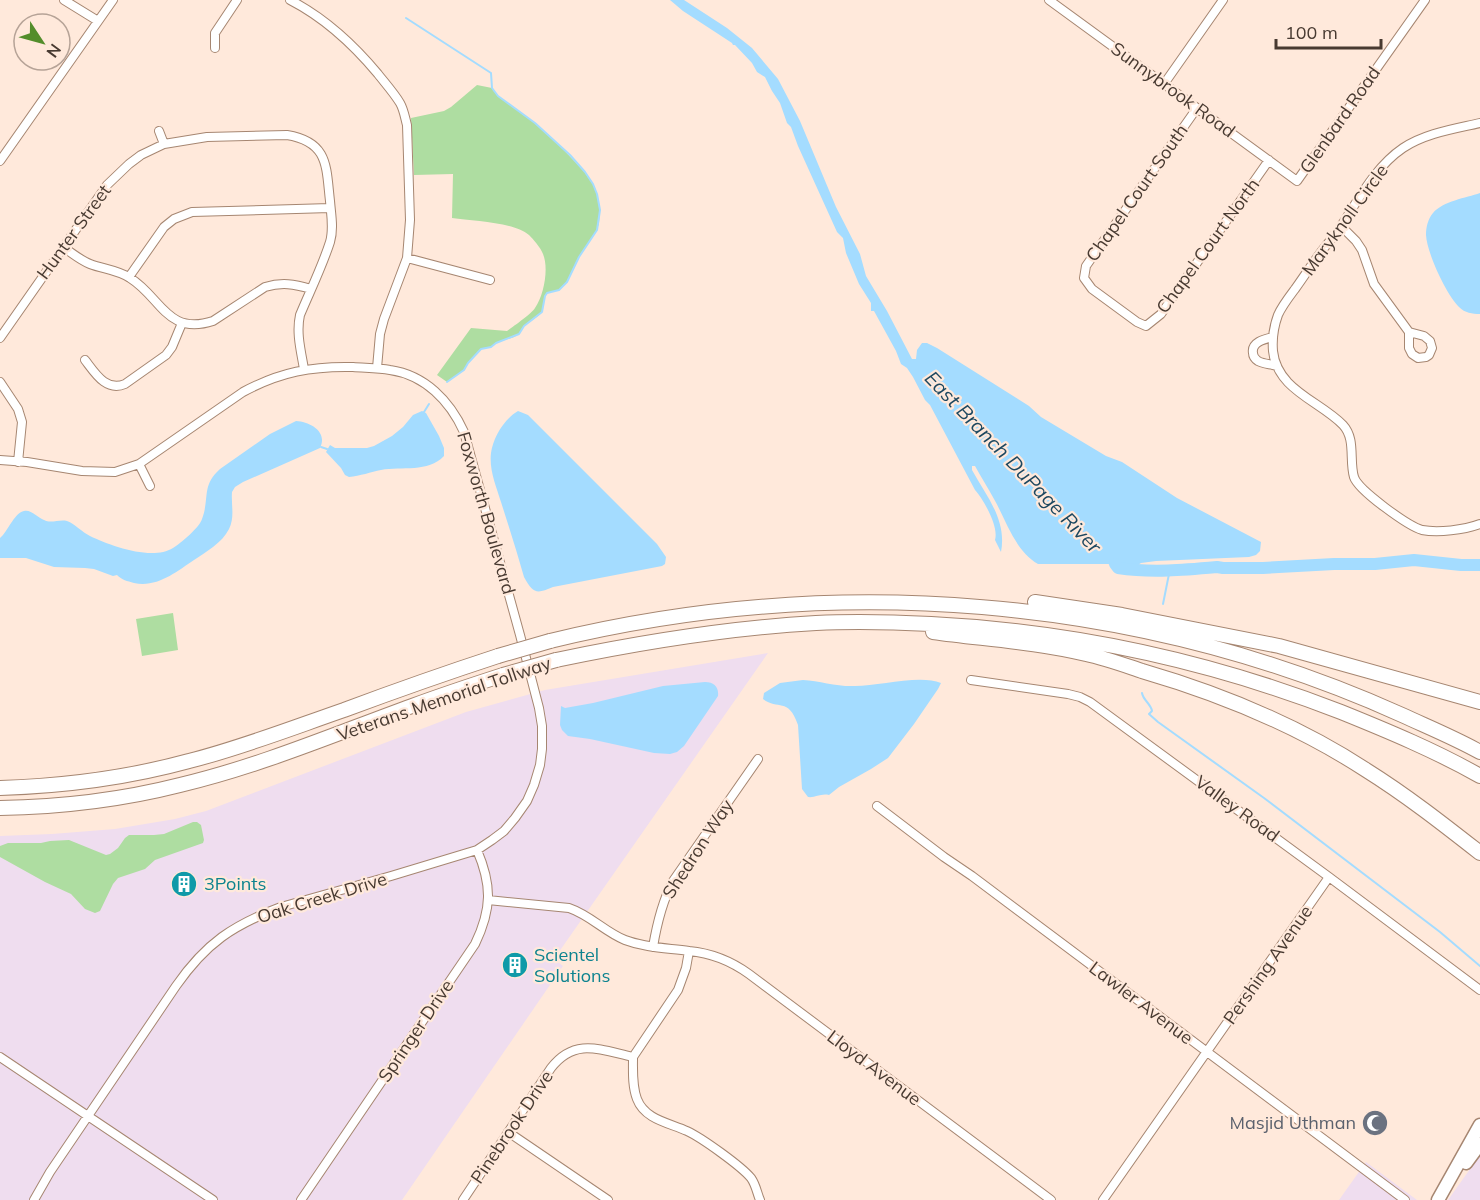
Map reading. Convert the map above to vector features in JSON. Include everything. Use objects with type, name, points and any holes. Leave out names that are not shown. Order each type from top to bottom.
[{"type":"highway","points":[[938,603],[958,597],[1006,600],[1086,609],[1153,620],[1279,646],[1480,702]]},
{"type":"highway","name":"Veterans Memorial Tollway","points":[[0,788],[75,783],[188,762],[242,746],[498,656],[586,632],[638,622],[742,608],[828,602],[938,603],[1044,613],[1116,624],[1190,640],[1340,688],[1480,752]]},
{"type":"highway","name":"Veterans Memorial Tollway","points":[[0,808],[58,806],[108,800],[180,785],[282,755],[502,675],[556,660],[644,642],[817,623],[884,622],[974,626],[1117,646],[1183,661],[1264,684],[1373,724],[1480,776]]},
{"type":"highway","points":[[884,622],[902,627],[1086,654],[1189,685],[1241,705],[1320,742],[1359,765],[1408,797],[1480,853]]},
{"type":"main road","points":[[1438,1200],[1480,1125]]},
{"type":"main road","points":[[1438,1200],[1480,1144]]},
{"type":"street","points":[[64,0],[98,21]]},
{"type":"street","points":[[0,161],[113,0]]},
{"type":"street","points":[[215,48],[215,33],[237,0]]},
{"type":"street","points":[[290,0],[319,17],[352,45],[400,103],[404,112],[407,125],[410,220],[407,258],[384,319],[377,368]]},
{"type":"street","name":"Sunnybrook Road","points":[[1049,0],[1297,181]]},
{"type":"street","points":[[1164,84],[1223,0]]},
{"type":"street","name":"Glenbard Road","points":[[1297,181],[1424,0]]},
{"type":"street","name":"Chapel Court South","points":[[1113,304],[1092,289],[1084,278],[1086,266],[1197,108]]},
{"type":"street","name":"Maryknoll Circle","points":[[1277,366],[1273,352],[1273,337],[1281,309],[1378,171],[1389,159],[1414,142],[1430,135],[1480,123]]},
{"type":"street","points":[[159,131],[164,144]]},
{"type":"street","name":"Hunter Street","points":[[0,338],[112,180],[135,160],[164,144],[207,137],[277,135],[299,138],[315,148],[326,163],[332,227],[330,242],[298,322],[304,369]]},
{"type":"street","name":"Chapel Court North","points":[[1113,304],[1146,326],[1159,317],[1269,160]]},
{"type":"street","points":[[129,277],[164,227],[180,216],[192,212],[330,208]]},
{"type":"street","points":[[1341,226],[1362,250],[1374,284],[1409,333]]},
{"type":"street","points":[[63,247],[88,263],[129,277],[147,292],[164,312],[182,323],[203,324],[213,321],[265,287],[275,284],[296,284],[311,289]]},
{"type":"street","points":[[407,258],[490,280]]},
{"type":"street","points":[[85,360],[105,383],[119,387],[166,355],[182,323]]},
{"type":"street","points":[[1273,337],[1256,343],[1253,354],[1257,361],[1277,366],[1293,387],[1345,428],[1350,438],[1355,479],[1366,493],[1422,530],[1462,530],[1480,524]]},
{"type":"street","name":"Foxworth Boulevard","points":[[0,460],[92,472],[115,472],[139,464],[243,392],[271,378],[304,369],[332,367],[377,368],[417,378],[443,398],[464,432],[532,679]]},
{"type":"street","points":[[0,382],[18,409],[22,422],[18,462]]},
{"type":"street","points":[[139,464],[150,486]]},
{"type":"street","name":"Oak Creek Drive","points":[[35,1200],[50,1172],[190,966],[208,947],[247,921],[280,907],[477,850],[498,836],[515,818],[526,801],[537,776],[542,755],[542,726],[532,679]]},
{"type":"street","name":"Valley Road","points":[[971,680],[1080,696],[1090,702],[1480,990]]},
{"type":"street","name":"Shedron Way","points":[[652,947],[666,893],[758,759]]},
{"type":"street","name":"Lawler Avenue","points":[[877,806],[1405,1200]]},
{"type":"street","name":"Springer Drive","points":[[301,1200],[475,944],[484,922],[488,900],[486,873],[477,850]]},
{"type":"street","name":"Pershing Avenue","points":[[1103,1200],[1329,877]]},
{"type":"street","name":"Lloyd Avenue","points":[[488,900],[569,908],[581,912],[627,940],[652,947],[718,957],[742,969],[1051,1200]]},
{"type":"street","points":[[689,951],[678,990],[633,1057],[633,1076],[638,1100],[645,1110],[660,1121],[696,1136],[733,1163],[751,1179],[760,1200]]},
{"type":"street","name":"Pinebrook Drive","points":[[463,1200],[551,1068],[563,1055],[584,1048],[600,1048],[633,1057]]},
{"type":"street","points":[[0,1057],[213,1200]]},
{"type":"street","points":[[508,1132],[608,1200]]},
{"type":"shaded area","points":[[768,653],[554,959],[563,966],[402,1200],[0,1200],[0,836],[115,829],[175,819],[206,811],[466,712],[545,690]]},
{"type":"shaded area","points":[[1480,1155],[1480,1200],[1448,1200]]},
{"type":"shaded area","points":[[1366,1162],[1417,1200],[1339,1200]]},
{"type":"green space","points":[[477,85],[492,88],[498,96],[553,139],[585,172],[597,194],[600,210],[599,223],[567,282],[559,290],[547,293],[545,296],[542,312],[524,326],[519,334],[491,347],[481,349],[464,370],[447,382],[437,375],[471,328],[507,331],[535,308],[545,281],[545,260],[537,244],[529,235],[513,227],[452,218],[453,174],[414,175],[411,118],[444,111]]},
{"type":"green space","points":[[173,613],[178,650],[142,656],[136,619]]},
{"type":"green space","points":[[193,822],[201,825],[203,843],[155,860],[145,869],[118,878],[100,911],[95,913],[85,909],[71,894],[0,857],[0,846],[8,843],[69,840],[106,855],[118,848],[129,835],[164,834]]},
{"type":"water","points":[[670,0],[684,0],[727,28],[752,48],[778,79],[800,121],[836,207],[860,254],[866,276],[912,359],[916,359],[917,350],[922,343],[937,348],[1029,406],[1041,417],[1106,456],[1122,462],[1177,498],[1261,542],[1260,551],[1249,557],[1141,563],[1125,573],[1117,566],[1108,564],[1038,564],[1017,543],[975,466],[972,466],[998,519],[1002,540],[1001,552],[995,540],[993,521],[986,507],[930,405],[907,368],[901,364],[874,311],[871,311],[871,303],[859,284],[846,253],[843,238],[837,232],[780,103],[765,77],[757,72],[752,63],[735,45]]},
{"type":"water","points":[[1480,193],[1480,314],[1464,311],[1454,301],[1433,262],[1426,235],[1429,220],[1437,209]]},
{"type":"water","points":[[422,411],[426,413],[444,448],[444,456],[430,465],[381,470],[349,477],[326,452],[330,445],[335,448],[374,446],[392,436],[413,415]]},
{"type":"water","points":[[518,411],[528,415],[657,544],[666,557],[665,564],[543,591],[536,591],[530,587],[524,577],[491,466],[492,447],[497,435],[508,419]]},
{"type":"water","points":[[296,421],[307,423],[317,429],[322,437],[320,448],[235,487],[232,492],[232,520],[226,534],[209,550],[166,578],[142,584],[94,569],[54,567],[26,558],[0,558],[0,538],[21,512],[27,511],[47,521],[67,521],[90,536],[132,551],[154,553],[173,548],[190,535],[201,522],[208,487],[214,475],[270,434]]},
{"type":"water","points":[[803,680],[849,686],[911,680],[941,683],[888,758],[829,795],[808,797],[802,789],[798,725],[794,716],[786,707],[763,699],[764,693],[780,683]]},
{"type":"water","points":[[705,682],[715,686],[718,696],[684,746],[677,752],[654,753],[568,736],[560,725],[561,706],[565,708],[593,703],[663,686]]},
{"type":"waterway","points":[[406,18],[491,73],[492,88],[498,96],[535,123],[585,172],[597,194],[600,210],[597,230],[579,257],[567,282],[559,290],[547,293],[542,312],[524,326],[519,334],[491,347],[481,349],[464,370],[447,382]]},
{"type":"waterway","points":[[424,412],[429,404]]},
{"type":"waterway","points":[[321,447],[327,449]]},
{"type":"waterway","name":"East Branch DuPage River","points":[[1115,564],[1118,568],[1155,571],[1217,567],[1263,568],[1375,564],[1414,560],[1480,565]]},
{"type":"waterway","points":[[1163,604],[1170,569]]},
{"type":"waterway","points":[[1142,693],[1152,711],[1149,714],[1158,722],[1264,798],[1440,932],[1480,966]]},
{"type":"place","name":"3Points","points":[[184,884]]},
{"type":"place","name":"Scientel Solutions","points":[[515,965]]},
{"type":"place","name":"Masjid Uthman","points":[[1375,1123]]}]
